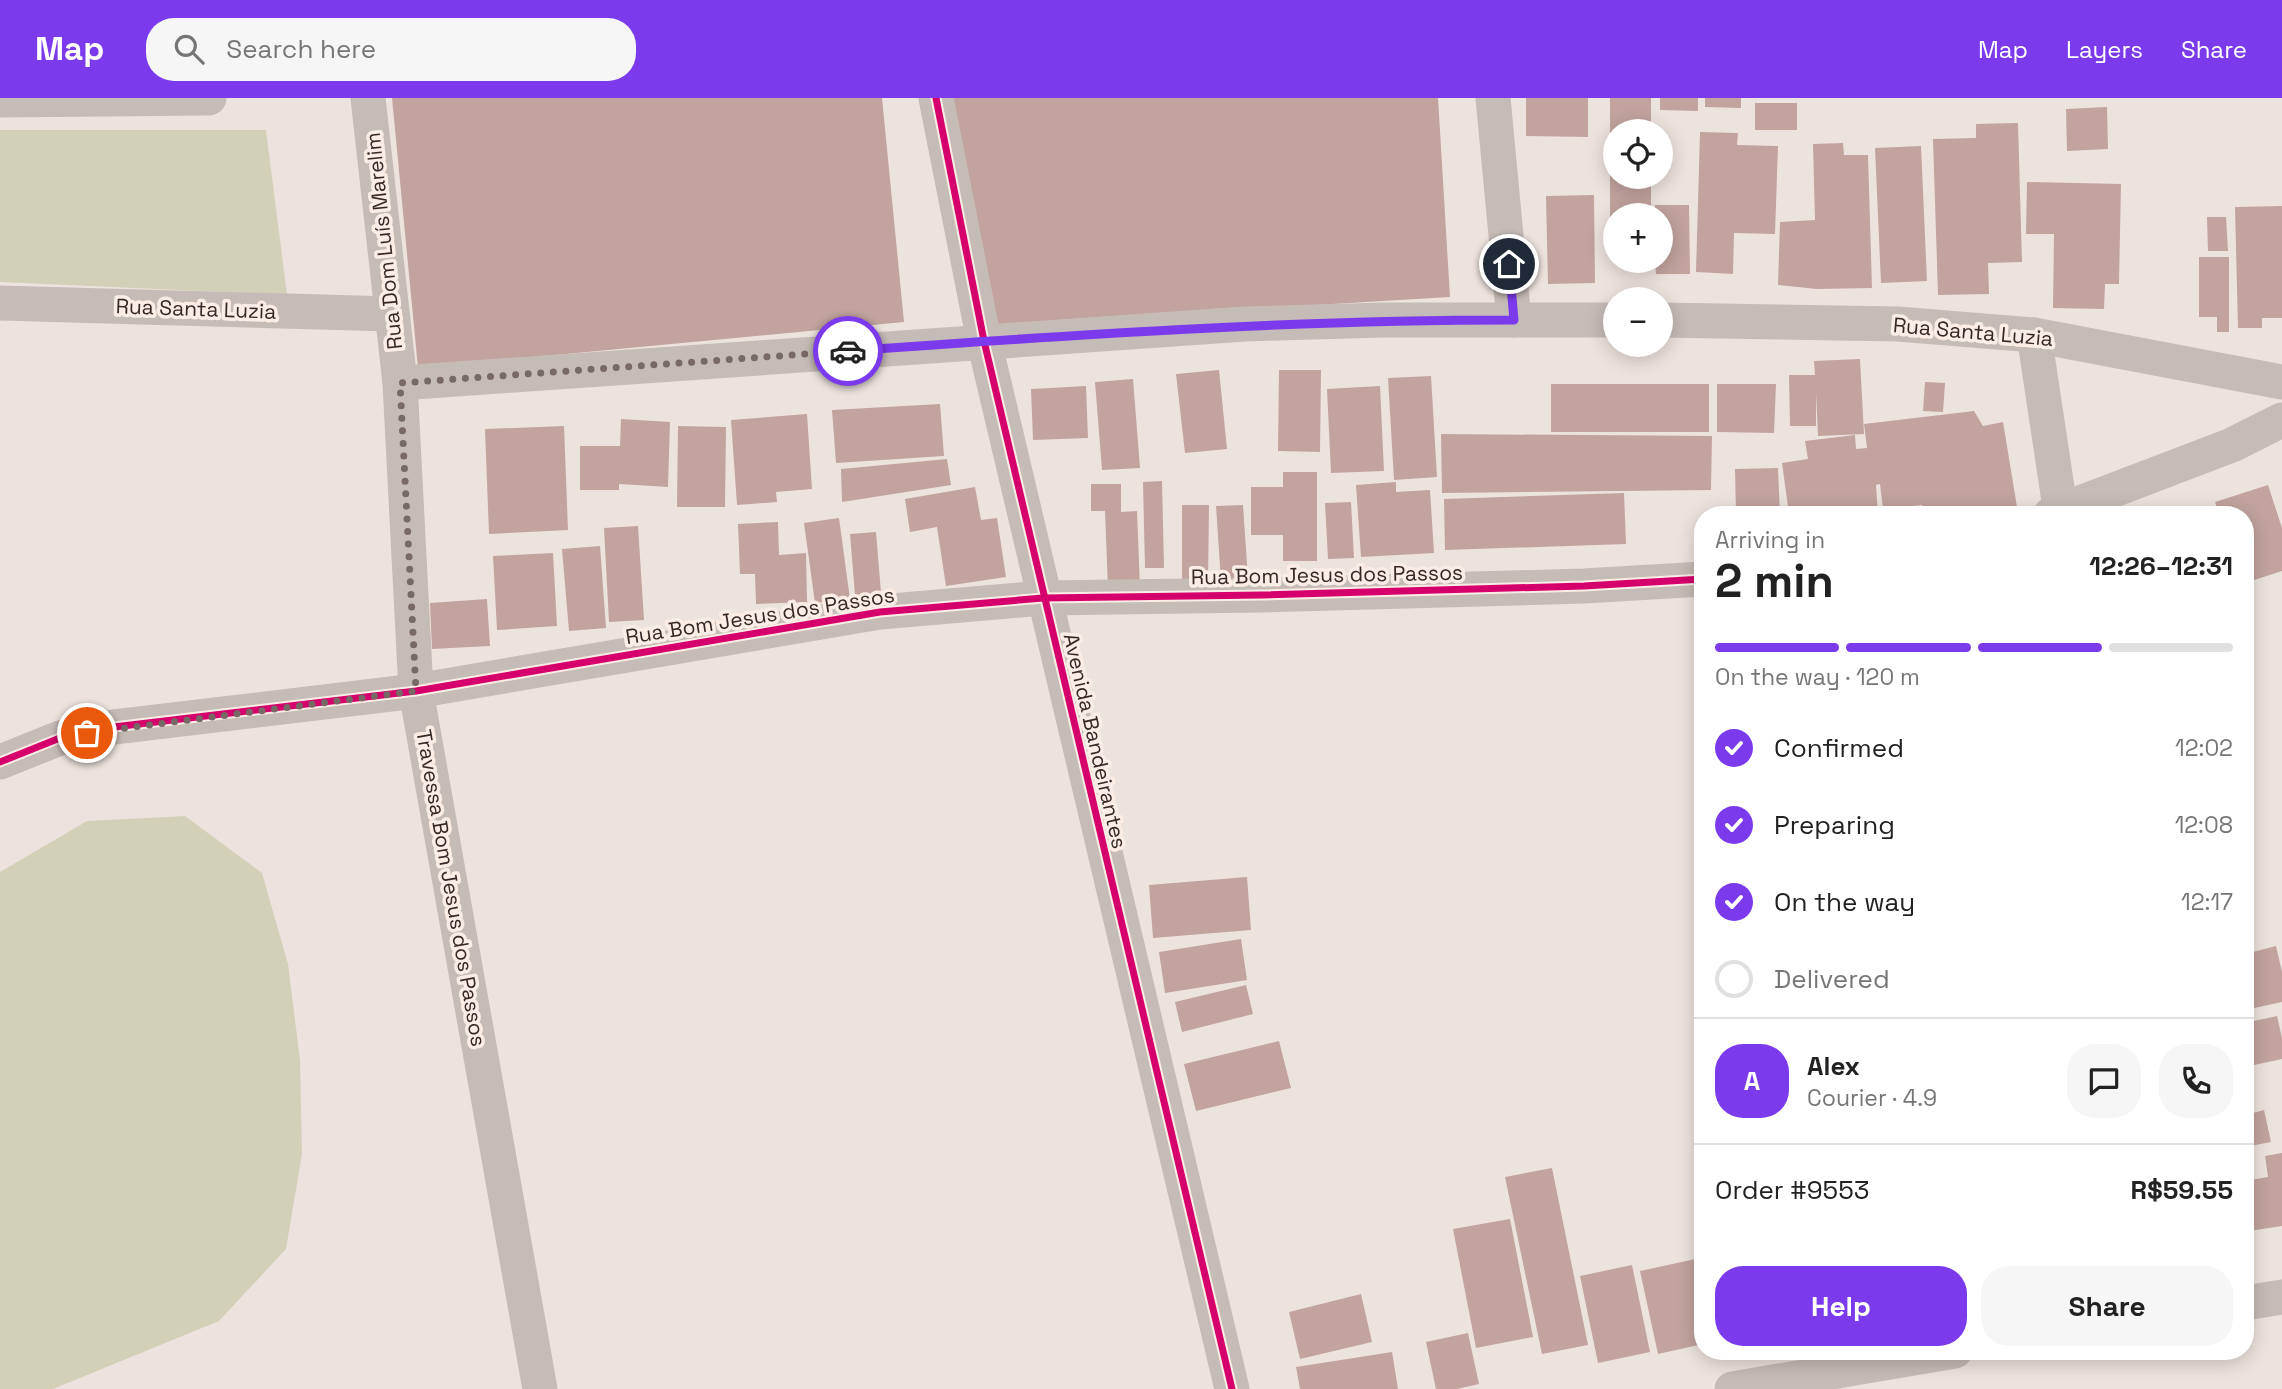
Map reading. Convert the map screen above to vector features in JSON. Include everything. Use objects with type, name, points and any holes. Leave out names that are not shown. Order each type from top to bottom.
[{"type":"street","points":[[0,100],[209,98]]},
{"type":"street","name":"Rua Dom Luís Marelim","points":[[368,98],[400,383]]},
{"type":"street","name":"Avenida Bandeirantes","points":[[936,98],[984,341],[1042,598],[1232,1389]]},
{"type":"street","points":[[1493,98],[1514,320]]},
{"type":"street","name":"Rua Santa Luzia","points":[[0,303],[392,314]]},
{"type":"street","points":[[400,383],[1245,324],[1384,320],[1603,320]]},
{"type":"street","name":"Rua Santa Luzia","points":[[1673,320],[1898,324],[2034,335],[2282,382]]},
{"type":"street","points":[[2034,335],[2056,506]]},
{"type":"street","name":"Travessa Bom Jesus dos Passos","points":[[400,383],[416,691],[540,1389]]},
{"type":"street","points":[[2077,506],[2232,444],[2282,420]]},
{"type":"street","name":"Rua Bom Jesus dos Passos","points":[[0,762],[60,738],[114,727],[416,691],[880,612],[1042,598],[1276,595],[1584,586],[1694,580]]},
{"type":"street","points":[[2254,1302],[2282,1297]]},
{"type":"street","points":[[1732,1389],[1902,1360]]},
{"type":"green space","points":[[0,130],[266,130],[287,295],[0,282]]},
{"type":"green space","points":[[185,816],[262,873],[288,964],[300,1060],[302,1154],[286,1249],[219,1321],[53,1389],[0,1389],[0,872],[87,821]]},
{"type":"building","points":[[392,98],[882,98],[904,322],[418,368]]},
{"type":"building","points":[[952,98],[1438,98],[1450,297],[966,326]]},
{"type":"building","points":[[1526,98],[1588,98],[1588,137],[1526,136]]},
{"type":"building","points":[[1610,98],[1651,98],[1651,119],[1610,119]]},
{"type":"building","points":[[1660,98],[1698,98],[1698,111],[1660,110]]},
{"type":"building","points":[[1705,98],[1741,98],[1741,108],[1705,107]]},
{"type":"building","points":[[1755,103],[1797,103],[1797,130],[1755,130]]},
{"type":"building","points":[[2107,107],[2108,149],[2067,151],[2066,109]]},
{"type":"building","points":[[2018,123],[2022,262],[1988,263],[1989,294],[1938,295],[1933,139],[1976,138],[1976,124]]},
{"type":"building","points":[[1700,132],[1738,133],[1737,145],[1778,146],[1775,234],[1734,233],[1733,274],[1696,272]]},
{"type":"building","points":[[1843,143],[1844,155],[1868,155],[1872,288],[1817,289],[1778,285],[1780,222],[1815,220],[1813,144]]},
{"type":"building","points":[[1921,146],[1927,281],[1881,283],[1875,148]]},
{"type":"building","points":[[2027,182],[2121,184],[2119,284],[2105,284],[2104,309],[2053,308],[2054,234],[2026,234]]},
{"type":"building","points":[[1610,189],[1651,189],[1651,203],[1610,203]]},
{"type":"building","points":[[1594,195],[1595,283],[1548,284],[1546,196]]},
{"type":"building","points":[[1673,205],[1689,205],[1690,274],[1656,274],[1673,273]]},
{"type":"building","points":[[2282,206],[2282,318],[2262,318],[2262,328],[2238,328],[2235,207]]},
{"type":"building","points":[[2207,217],[2226,217],[2228,251],[2208,251]]},
{"type":"building","points":[[2199,257],[2229,257],[2229,332],[2217,332],[2217,317],[2199,317]]},
{"type":"building","points":[[1860,359],[1864,434],[1818,436],[1816,392],[1816,426],[1790,426],[1789,375],[1815,375],[1814,361]]},
{"type":"building","points":[[1219,370],[1227,449],[1185,453],[1176,374]]},
{"type":"building","points":[[1279,370],[1321,370],[1320,452],[1278,451]]},
{"type":"building","points":[[1431,376],[1437,477],[1394,480],[1388,378]]},
{"type":"building","points":[[1133,379],[1140,468],[1102,470],[1095,382]]},
{"type":"building","points":[[1925,382],[1945,383],[1943,412],[1923,411]]},
{"type":"building","points":[[1551,384],[1709,384],[1709,432],[1551,432]]},
{"type":"building","points":[[1717,384],[1776,384],[1774,433],[1717,432]]},
{"type":"building","points":[[1086,386],[1088,438],[1033,440],[1031,389]]},
{"type":"building","points":[[1380,386],[1384,471],[1331,473],[1327,389]]},
{"type":"building","points":[[940,404],[944,456],[836,463],[832,410]]},
{"type":"building","points":[[1974,411],[1983,426],[2003,422],[2017,506],[1883,506],[1880,484],[1876,485],[1877,506],[1788,506],[1782,463],[1808,459],[1805,441],[1855,435],[1856,449],[1867,448],[1864,424]]},
{"type":"building","points":[[807,414],[812,489],[776,492],[777,502],[737,505],[731,420]]},
{"type":"building","points":[[621,419],[670,422],[668,487],[619,484],[619,490],[580,490],[580,446],[620,446]]},
{"type":"building","points":[[564,426],[568,530],[489,534],[485,429]]},
{"type":"building","points":[[678,426],[726,427],[725,507],[677,507]]},
{"type":"building","points":[[1441,434],[1712,436],[1711,490],[1442,493]]},
{"type":"building","points":[[947,459],[951,485],[842,502],[841,469]]},
{"type":"building","points":[[1778,468],[1780,506],[1736,506],[1735,469]]},
{"type":"building","points":[[1283,472],[1317,472],[1317,561],[1283,561],[1283,535],[1251,535],[1251,487],[1283,487]]},
{"type":"building","points":[[1162,481],[1164,568],[1145,568],[1143,482]]},
{"type":"building","points":[[1396,482],[1396,492],[1430,490],[1434,553],[1361,557],[1356,485]]},
{"type":"building","points":[[1091,484],[1121,484],[1121,512],[1137,511],[1140,588],[1108,589],[1105,511],[1091,511]]},
{"type":"building","points":[[2268,485],[2282,528],[2282,571],[2254,580],[2254,506],[2216,506],[2215,502]]},
{"type":"building","points":[[975,487],[981,520],[997,518],[1006,577],[946,586],[937,527],[910,532],[905,499]]},
{"type":"building","points":[[1624,493],[1626,544],[1445,550],[1444,499]]},
{"type":"building","points":[[1351,502],[1354,558],[1328,559],[1325,503]]},
{"type":"building","points":[[1182,505],[1209,505],[1208,583],[1182,583]]},
{"type":"building","points":[[1243,505],[1248,579],[1221,581],[1216,506]]},
{"type":"building","points":[[839,518],[850,599],[815,603],[804,523]]},
{"type":"building","points":[[778,522],[779,555],[806,553],[807,602],[756,604],[755,574],[740,574],[738,524]]},
{"type":"building","points":[[638,526],[644,620],[609,622],[604,528]]},
{"type":"building","points":[[876,532],[881,593],[855,595],[850,534]]},
{"type":"building","points":[[600,546],[606,628],[569,631],[562,549]]},
{"type":"building","points":[[553,553],[557,626],[497,630],[493,556]]},
{"type":"building","points":[[487,599],[490,646],[432,649],[430,603]]},
{"type":"building","points":[[1247,877],[1251,930],[1153,938],[1149,885]]},
{"type":"building","points":[[1241,939],[1247,980],[1165,993],[1159,952]]},
{"type":"building","points":[[2276,946],[2282,972],[2282,1002],[2254,1008],[2254,952]]},
{"type":"building","points":[[1246,985],[1253,1014],[1182,1032],[1175,1002]]},
{"type":"building","points":[[2277,1016],[2282,1038],[2282,1059],[2254,1065],[2254,1021]]},
{"type":"building","points":[[1279,1041],[1291,1088],[1196,1111],[1184,1064]]},
{"type":"building","points":[[2264,1110],[2271,1142],[2254,1145],[2254,1113]]},
{"type":"building","points":[[2282,1153],[2282,1226],[2254,1230],[2254,1179],[2268,1177],[2265,1156]]},
{"type":"building","points":[[1552,1168],[1588,1345],[1542,1354],[1505,1177]]},
{"type":"building","points":[[1510,1219],[1533,1337],[1476,1348],[1453,1229]]},
{"type":"building","points":[[1694,1259],[1694,1346],[1658,1354],[1640,1271]]},
{"type":"building","points":[[1632,1265],[1650,1352],[1598,1363],[1580,1276]]},
{"type":"building","points":[[1361,1294],[1372,1342],[1300,1359],[1289,1312]]},
{"type":"building","points":[[1468,1333],[1479,1384],[1457,1389],[1436,1389],[1426,1342]]},
{"type":"building","points":[[1392,1352],[1398,1389],[1300,1389],[1296,1367]]},
{"type":"cycle path","points":[[936,98],[984,341],[1232,1389]]},
{"type":"cycle path","points":[[0,762],[60,738],[114,727],[416,691],[880,612],[1043,598],[1584,586],[1694,580]]},
{"type":"way so far","points":[[87,733],[114,727],[416,691],[400,383],[848,351]]},
{"type":"route","points":[[848,351],[1245,324],[1514,320],[1509,264]]}]
